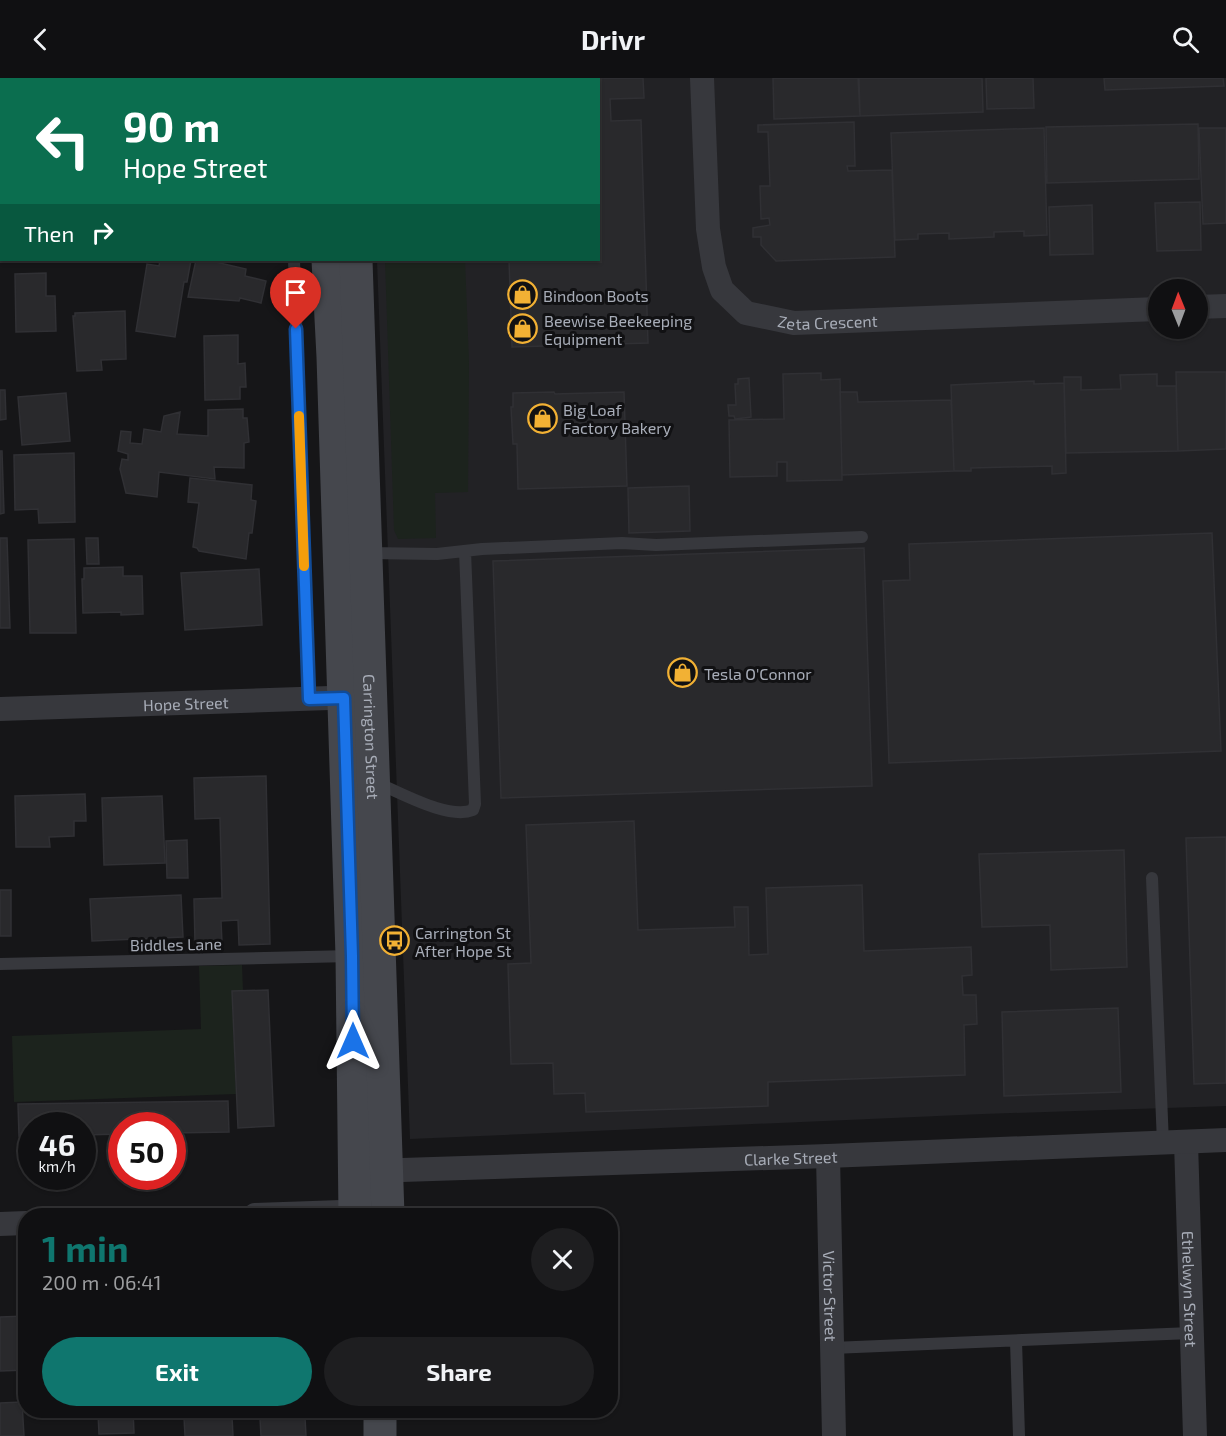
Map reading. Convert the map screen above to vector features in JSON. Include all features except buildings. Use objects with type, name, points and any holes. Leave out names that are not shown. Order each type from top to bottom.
[{"type":"main road","name":"Carrington Street","points":[[328,261],[358,697],[374,782],[388,1208]]},
{"type":"main road","name":"Carrington Street","points":[[354,1208],[352,956],[358,697],[366,553],[356,261]]},
{"type":"main road","points":[[380,1418],[380,1436]]},
{"type":"street","name":"Zeta Crescent","points":[[702,78],[708,229],[714,267],[722,290],[746,313],[794,323],[1148,309]]},
{"type":"street","points":[[1208,307],[1226,306]]},
{"type":"street","name":"Hope Street","points":[[0,709],[358,697]]},
{"type":"street","name":"Clarke Street","points":[[354,1172],[1226,1140]]},
{"type":"street","name":"Ethelwyn Street","points":[[1174,1143],[1191,1333],[1195,1436]]},
{"type":"street","name":"Victor Street","points":[[828,1156],[834,1436]]},
{"type":"street","points":[[0,1224],[18,1223]]},
{"type":"lane","points":[[294,261],[309,699]]},
{"type":"lane","points":[[366,553],[437,554],[622,543],[656,545],[862,537]]},
{"type":"lane","points":[[538,547],[551,559]]},
{"type":"lane","points":[[374,782],[452,812],[473,810],[475,804],[465,551]]},
{"type":"lane","points":[[1152,878],[1174,1143]]},
{"type":"lane","name":"Biddles Lane","points":[[0,964],[352,956]]},
{"type":"lane","points":[[832,1348],[1191,1333]]},
{"type":"lane","points":[[1016,1341],[1019,1436]]},
{"type":"shaded area","points":[[600,78],[1226,78],[1226,1106],[983,1114],[410,1139],[377,261],[600,261]]},
{"type":"shaded area","points":[[385,261],[465,261],[469,362],[468,492],[435,493],[436,538],[398,539],[394,530]]},
{"type":"shaded area","points":[[242,965],[243,991],[232,992],[236,1094],[14,1102],[12,1036],[201,1029],[199,966]]},
{"type":"slow traffic","points":[[299,416],[304,566]]},
{"type":"place","name":"Bindoon Boots","points":[[522,295]]},
{"type":"place","name":"Beewise Beekeeping Equipment","points":[[523,329]]},
{"type":"place","name":"Big Loaf Factory Bakery","points":[[542,418]]},
{"type":"place","name":"Tesla O'Connor","points":[[683,673]]},
{"type":"place","name":"Carrington St After Hope St","points":[[394,941]]},
{"type":"route","points":[[296,329],[309,699],[344,698],[353,1041]]}]
